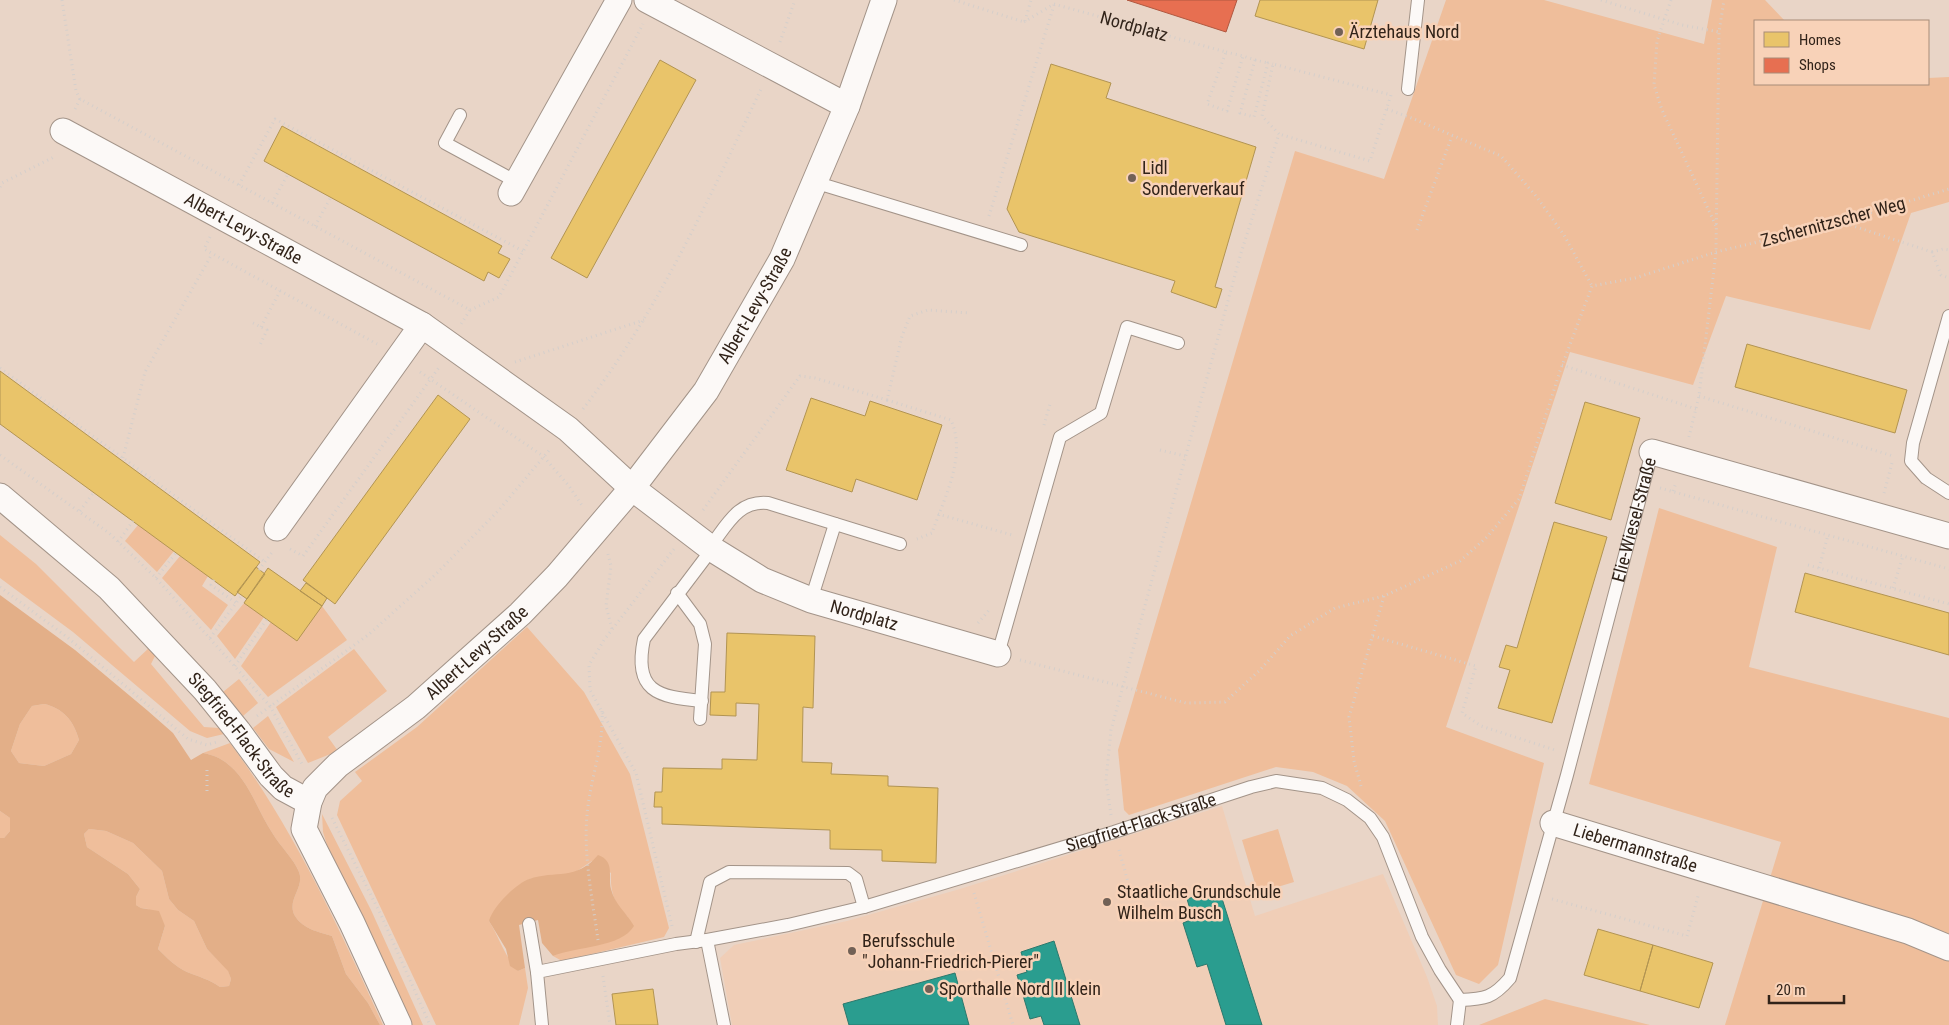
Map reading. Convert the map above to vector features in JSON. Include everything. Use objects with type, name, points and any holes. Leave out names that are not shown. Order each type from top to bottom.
[{"type":"street","points":[[514,187],[619,0]]},
{"type":"street","name":"Albert-Levy-Straße","points":[[309,802],[315,788],[328,774],[416,707],[514,620],[597,530],[632,488],[706,391],[782,259],[847,106],[884,0]]},
{"type":"street","points":[[650,2],[847,106]]},
{"type":"street","name":"Albert-Levy-Straße","points":[[73,137],[422,326],[568,429],[632,488]]},
{"type":"street","points":[[279,542],[422,326]]},
{"type":"street","name":"Elie-Wiesel-Straße","points":[[1652,452],[1948,534]]},
{"type":"street","name":"Nordplatz","points":[[632,488],[711,548],[762,580],[811,600],[998,654]]},
{"type":"street","name":"Siegfried-Flack-Straße","points":[[0,496],[109,588],[162,642],[238,730],[282,788],[309,802],[304,829],[352,923],[399,1025]]},
{"type":"street","name":"Liebermannstraße","points":[[1553,824],[1899,928],[1949,948]]},
{"type":"lane","points":[[1408,89],[1418,0]]},
{"type":"lane","points":[[460,115],[445,143],[514,187]]},
{"type":"lane","points":[[814,182],[1021,245]]},
{"type":"lane","points":[[1949,316],[1913,443],[1911,461],[1926,478],[1949,493]]},
{"type":"lane","points":[[998,654],[1060,437],[1101,413],[1127,328],[1178,343]]},
{"type":"lane","name":"Elie-Wiesel-Straße","points":[[1553,824],[1652,452]]},
{"type":"lane","points":[[702,701],[669,698],[653,688],[642,676],[641,655],[644,640],[738,512],[754,502],[768,502],[900,544]]},
{"type":"lane","points":[[811,600],[835,524]]},
{"type":"lane","points":[[677,593],[700,624],[705,644],[700,719]]},
{"type":"lane","name":"Siegfried-Flack-Straße","points":[[537,972],[788,925],[864,907],[1114,832],[1251,787],[1276,781],[1322,788],[1347,800],[1370,818],[1383,837],[1422,937],[1440,970],[1460,1000]]},
{"type":"lane","name":"Liebermannstraße","points":[[1460,1000],[1482,999],[1498,993],[1510,978],[1553,824]]},
{"type":"lane","points":[[724,1025],[701,941],[710,882],[729,872],[848,874],[856,879],[864,907]]},
{"type":"lane","points":[[529,924],[537,972],[542,1025]]},
{"type":"lane","points":[[1457,1025],[1460,1000]]},
{"type":"path","points":[[62,0],[76,92],[80,99],[470,310]]},
{"type":"path","points":[[0,588],[67,637],[188,738],[207,745],[227,739],[368,635],[429,580],[498,510],[568,429],[598,389],[645,319],[687,244],[771,67],[795,0]]},
{"type":"path","points":[[954,0],[1024,22],[1054,4]]},
{"type":"path","points":[[1024,22],[1031,0]]},
{"type":"path","points":[[1601,0],[1682,25],[1719,32]]},
{"type":"path","points":[[1671,0],[1657,41],[1654,85],[1662,110],[1716,226]]},
{"type":"path","points":[[1673,491],[1699,396],[1716,252],[1719,32],[1724,0]]},
{"type":"path","points":[[260,570],[279,542],[303,556],[430,379],[451,346],[470,310],[499,297],[650,2]]},
{"type":"path","points":[[984,234],[1054,4]]},
{"type":"path","name":"Nordplatz","points":[[1054,4],[1217,50],[1391,95],[1387,109]]},
{"type":"path","points":[[1226,52],[1207,104],[1227,111],[1243,56]]},
{"type":"path","points":[[1255,60],[1240,112],[1254,117],[1268,63]]},
{"type":"path","points":[[998,654],[1186,703],[1225,702],[1260,670],[1290,636],[1335,608],[1384,596],[1460,561],[1487,537],[1519,499],[1562,365],[1592,286],[1564,235],[1501,156],[1387,109],[1370,162],[1279,134],[1262,116],[1274,64]]},
{"type":"path","points":[[0,187],[2,183],[73,137],[80,99]]},
{"type":"path","points":[[239,185],[275,119],[523,251]]},
{"type":"path","points":[[1132,896],[1114,832],[1106,780],[1111,730],[1184,456],[1241,253],[1279,134]]},
{"type":"path","points":[[1417,230],[1452,136]]},
{"type":"path","points":[[272,203],[288,174]]},
{"type":"path","name":"Zschernitzscher Weg","points":[[1592,286],[1635,278],[1716,252],[1841,222],[1949,189]]},
{"type":"path","points":[[315,226],[331,197]]},
{"type":"path","points":[[220,216],[204,249],[400,357],[543,456],[568,486],[597,530],[607,551],[611,566],[606,606],[612,629]]},
{"type":"path","points":[[1841,222],[1932,252],[1943,249],[1949,250]]},
{"type":"path","points":[[1932,252],[1940,275],[1949,278]]},
{"type":"path","points":[[123,458],[145,372],[212,254]]},
{"type":"path","points":[[261,327],[280,291]]},
{"type":"path","points":[[500,381],[516,361],[645,319]]},
{"type":"path","points":[[253,323],[268,330],[260,345]]},
{"type":"path","points":[[1562,365],[1696,409]]},
{"type":"path","points":[[0,368],[265,562]]},
{"type":"path","points":[[1699,396],[1911,461]]},
{"type":"path","points":[[887,400],[951,420],[956,432],[957,458],[932,533],[915,540],[906,538],[900,544]]},
{"type":"path","points":[[1160,450],[1184,456]]},
{"type":"path","points":[[1878,516],[1894,456]]},
{"type":"path","points":[[1643,484],[1949,569]]},
{"type":"path","points":[[80,511],[94,492]]},
{"type":"path","points":[[938,514],[1012,535]]},
{"type":"path","points":[[118,542],[133,522]]},
{"type":"path","points":[[1819,568],[1828,535]]},
{"type":"path","points":[[156,578],[176,553]]},
{"type":"path","points":[[1893,588],[1903,556]]},
{"type":"path","points":[[1808,565],[1949,604]]},
{"type":"path","points":[[214,580],[211,585],[236,603]]},
{"type":"path","points":[[210,638],[242,596]]},
{"type":"path","points":[[1370,818],[1354,761],[1349,717],[1384,596]]},
{"type":"path","points":[[235,666],[267,620]]},
{"type":"path","points":[[1373,636],[1476,666],[1462,713],[1481,726],[1570,755]]},
{"type":"path","points":[[601,709],[597,757],[587,807],[586,836],[588,867],[610,1025]]},
{"type":"path","points":[[207,791],[208,769]]},
{"type":"path","points":[[969,875],[1013,1025]]},
{"type":"path","points":[[1532,894],[1688,936],[1698,896]]},
{"type":"shaded area","points":[[1446,0],[1544,0],[1704,44],[1712,0],[1765,0],[1784,20],[1754,20],[1754,85],[1929,85],[1929,78],[1949,77],[1949,202],[1911,213],[1870,330],[1726,296],[1693,385],[1570,352],[1446,727],[1544,763],[1498,965],[1479,984],[1456,975],[1385,821],[1347,786],[1313,772],[1276,767],[1129,815],[1124,810],[1118,750],[1295,151],[1384,179]]},
{"type":"shaded area","points":[[1659,508],[1777,547],[1749,667],[1949,718],[1949,1025],[1725,1025],[1781,842],[1589,784]]},
{"type":"shaded area","points":[[138,525],[174,551],[157,572],[125,541]]},
{"type":"shaded area","points":[[0,535],[36,564],[134,662],[150,647],[156,654],[151,664],[204,727],[219,728],[224,734],[207,738],[190,731],[73,632],[0,578]]},
{"type":"shaded area","points":[[180,556],[208,576],[202,586],[228,605],[211,630],[162,578]]},
{"type":"shaded area","points":[[0,595],[75,650],[148,711],[173,733],[191,760],[203,753],[217,757],[238,774],[273,834],[294,862],[299,872],[300,883],[293,905],[295,916],[307,927],[332,936],[346,974],[368,1003],[380,1025],[0,1025],[0,838],[4,838],[10,831],[10,818],[0,811]],"holes":[[[44,704],[57,709],[67,716],[79,740],[71,754],[44,766],[19,763],[11,751],[20,724],[32,706]],[[89,829],[106,831],[133,843],[162,871],[169,899],[178,910],[194,921],[207,949],[228,971],[231,979],[229,986],[220,987],[187,972],[168,959],[158,949],[165,926],[159,911],[141,908],[136,905],[136,897],[140,889],[128,874],[87,847],[84,834]]]},
{"type":"shaded area","points":[[244,603],[264,617],[235,659],[217,636]]},
{"type":"shaded area","points":[[322,606],[347,640],[268,697],[241,666],[271,622]]},
{"type":"shaded area","points":[[527,627],[584,692],[630,774],[669,928],[664,937],[562,961],[553,956],[628,917],[616,903],[611,886],[611,873],[592,861],[574,873],[529,879],[489,921],[513,965],[518,971],[525,968],[528,988],[519,1025],[436,1025],[337,815],[340,801],[362,781],[355,772],[417,727]]},
{"type":"shaded area","points":[[354,649],[387,691],[328,737],[338,751],[308,763],[276,707]]},
{"type":"shaded area","points":[[239,679],[258,703],[243,716],[223,692]]},
{"type":"shaded area","points":[[44,704],[57,709],[67,716],[79,740],[71,754],[44,766],[19,763],[11,751],[20,724],[32,706]]},
{"type":"shaded area","points":[[268,716],[294,762],[269,749],[253,728]]},
{"type":"shaded area","points":[[230,743],[275,810],[295,844],[350,952],[383,1025],[380,1025],[368,1003],[346,974],[332,936],[307,927],[295,916],[293,905],[300,883],[299,872],[294,862],[273,834],[246,785],[228,764],[217,757],[203,753]]},
{"type":"shaded area","name":"Staatliche Grundschule Wilhelm Busch","points":[[1222,806],[1255,916],[1383,874],[1427,977],[1437,1006],[1438,1025],[732,1025],[720,958],[734,945],[847,921],[960,889]]},
{"type":"shaded area","points":[[0,811],[10,818],[10,831],[4,838],[0,838]]},
{"type":"shaded area","points":[[322,814],[371,910],[423,1025],[411,1025],[327,845],[323,832]]},
{"type":"shaded area","points":[[89,829],[106,831],[133,843],[162,871],[169,899],[178,910],[194,921],[207,949],[228,970],[231,979],[229,986],[220,987],[187,972],[168,959],[158,949],[165,926],[148,909],[136,905],[136,897],[140,889],[128,874],[87,847],[84,834]]},
{"type":"shaded area","points":[[1278,829],[1294,882],[1258,893],[1242,840]]},
{"type":"shaded area","points":[[598,855],[607,861],[610,869],[610,884],[613,895],[634,926],[628,933],[609,943],[553,956],[542,943],[538,920],[519,925],[525,968],[518,971],[510,966],[506,949],[489,921],[500,902],[529,879],[574,872],[590,863]]},
{"type":"shaded area","points":[[1545,999],[1650,1025],[1479,1025]]},
{"type":"building: Homes","name":"Ärztehaus Nord","points":[[1260,0],[1378,0],[1364,49],[1255,16]]},
{"type":"building: Homes","points":[[660,60],[696,80],[587,278],[551,258]]},
{"type":"building: Homes","name":"Lidl Sonderverkauf","points":[[1051,64],[1111,83],[1106,98],[1256,147],[1215,287],[1222,289],[1216,308],[1171,292],[1175,281],[1019,232],[1007,209]]},
{"type":"building: Homes","points":[[282,126],[502,246],[498,253],[510,259],[499,278],[488,272],[484,281],[264,161]]},
{"type":"building: Homes","points":[[1747,344],[1907,390],[1895,433],[1735,387]]},
{"type":"building: Homes","points":[[0,371],[260,562],[235,596],[0,424]]},
{"type":"building: Homes","points":[[438,395],[470,419],[335,604],[303,580]]},
{"type":"building: Homes","points":[[811,398],[865,416],[870,401],[942,425],[917,500],[856,479],[852,492],[786,470]]},
{"type":"building: Homes","points":[[1585,402],[1640,418],[1611,520],[1555,503]]},
{"type":"building: Homes","points":[[1554,522],[1607,537],[1552,723],[1498,708],[1510,670],[1499,667],[1506,645],[1517,648]]},
{"type":"building: Homes","points":[[256,567],[265,574],[247,599],[237,592]]},
{"type":"building: Homes","points":[[268,568],[322,606],[297,641],[244,603]]},
{"type":"building: Homes","points":[[1805,573],[1949,613],[1949,655],[1795,612]]},
{"type":"building: Homes","points":[[306,583],[327,598],[322,606],[300,591]]},
{"type":"building: Homes","points":[[727,633],[815,636],[813,708],[803,707],[802,762],[832,763],[831,774],[888,776],[888,786],[938,788],[936,863],[882,861],[882,850],[830,849],[830,830],[662,824],[662,807],[654,807],[655,792],[662,792],[663,768],[722,769],[722,759],[757,760],[759,704],[736,703],[736,716],[710,715],[711,692],[725,692]]},
{"type":"building: Homes","points":[[1598,929],[1653,945],[1640,991],[1584,975]]},
{"type":"building: Homes","points":[[1653,945],[1713,963],[1699,1008],[1640,991]]},
{"type":"building: Homes","points":[[653,989],[658,1025],[616,1025],[612,994]]},
{"type":"building: Shops","points":[[1127,0],[1237,0],[1226,32]]},
{"type":"building: Schools","points":[[1219,889],[1262,1025],[1226,1025],[1207,964],[1197,967],[1183,923],[1193,919],[1187,899]]},
{"type":"building: Schools","points":[[1054,941],[1080,1025],[1044,1025],[1041,1016],[1030,1019],[1017,975],[1027,972],[1021,952]]},
{"type":"building: Schools","name":"Sporthalle Nord II klein","points":[[955,973],[969,1025],[849,1025],[843,1004]]},
{"type":"place","name":"Ärztehaus Nord","points":[[1339,32]]},
{"type":"place","name":"Lidl Sonderverkauf","points":[[1132,178]]},
{"type":"place","name":"Staatliche Grundschule Wilhelm Busch","points":[[1107,902]]},
{"type":"place","name":"Berufsschule \"Johann-Friedrich-Pierer\"","points":[[852,951]]},
{"type":"place","name":"Sporthalle Nord II klein","points":[[929,989]]}]
